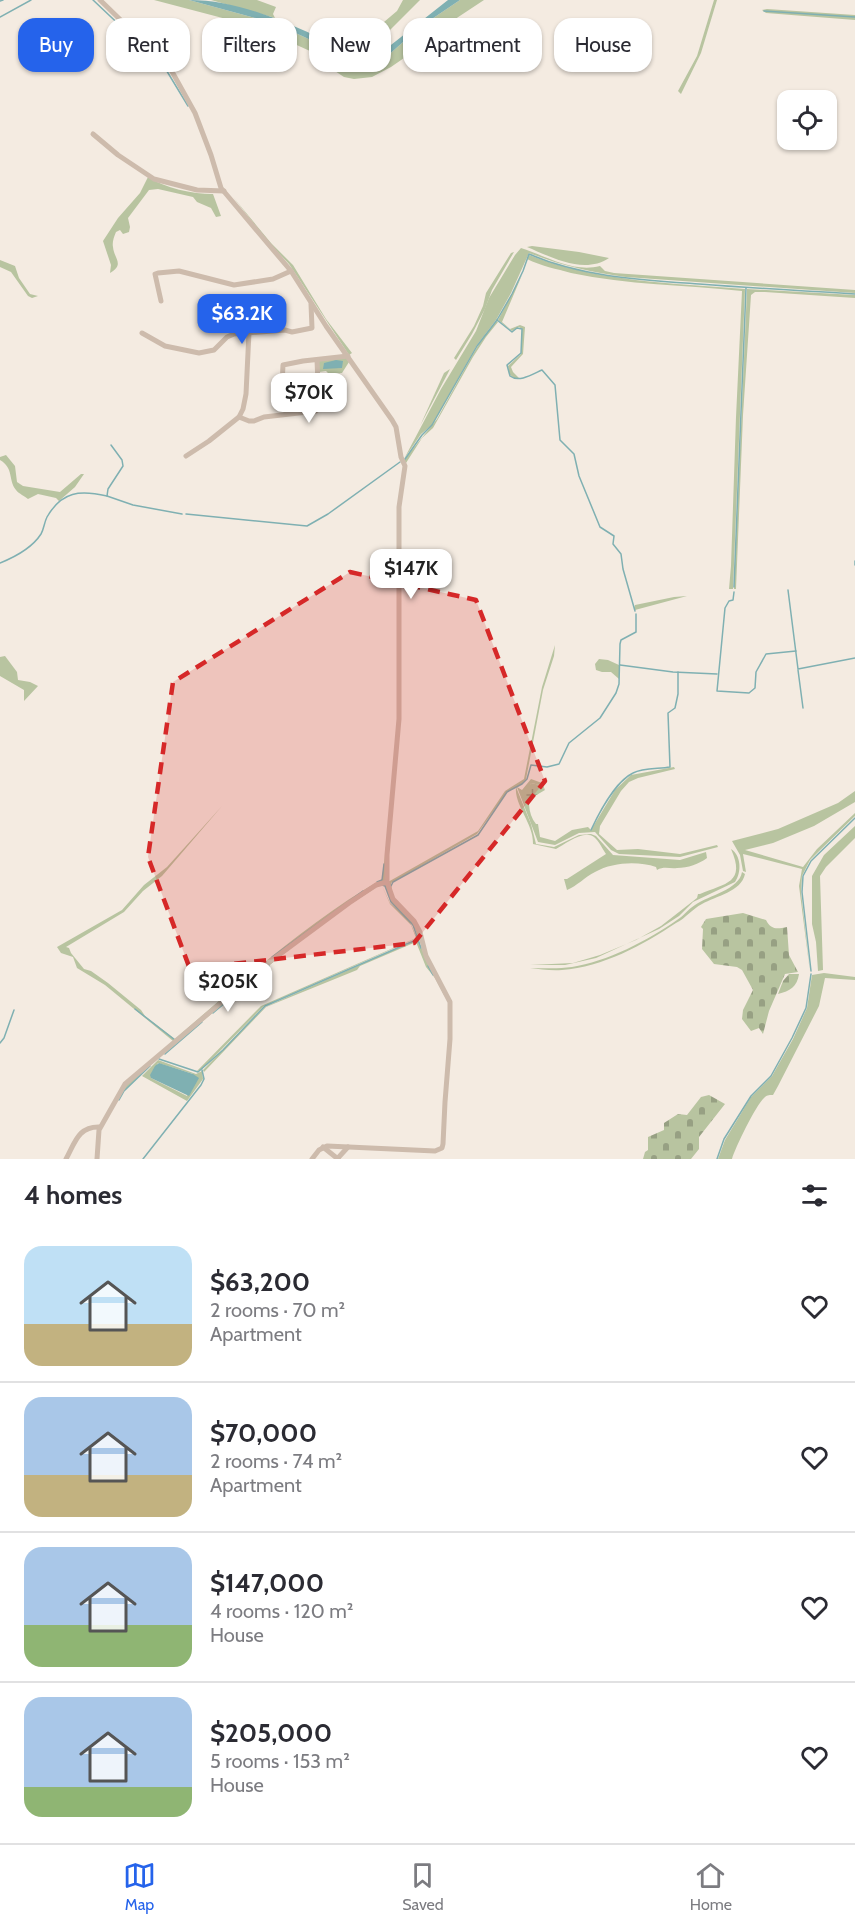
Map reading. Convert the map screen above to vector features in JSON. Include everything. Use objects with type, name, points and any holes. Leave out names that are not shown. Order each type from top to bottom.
[{"type":"street","points":[[100,0],[165,62],[180,82],[203,131],[224,191],[291,271],[396,427],[401,457],[405,466],[399,507],[399,720],[387,855],[387,882],[393,899],[414,921],[420,932],[426,956],[450,1002],[450,1039],[443,1144],[442,1148],[435,1151],[322,1147]]},
{"type":"street","points":[[93,134],[118,155],[154,179],[204,191],[224,191]]},
{"type":"street","points":[[161,301],[155,274],[158,273],[179,272],[234,285],[273,279],[291,271]]},
{"type":"street","points":[[142,333],[165,346],[199,353],[214,350],[230,335],[285,330],[292,332],[312,328],[311,303]]},
{"type":"street","points":[[186,456],[203,446],[239,417],[246,394],[249,332]]},
{"type":"street","points":[[286,414],[286,393],[282,385],[283,365],[348,356]]},
{"type":"street","points":[[239,417],[254,421],[318,409],[317,360]]},
{"type":"street","points":[[97,1159],[100,1126],[125,1084],[268,963],[349,903],[376,885],[387,882]]},
{"type":"street","points":[[66,1159],[80,1132],[100,1126]]},
{"type":"street","points":[[322,1147],[338,1159],[348,1147]]},
{"type":"street","points":[[312,1159],[322,1147]]},
{"type":"highlighted area","points":[[350,572],[476,600],[545,781],[414,943],[190,969],[148,857],[173,682]]},
{"type":"green space","points":[[154,0],[189,0],[256,18],[223,18]]},
{"type":"green space","points":[[211,0],[257,0],[276,7],[273,14],[275,18]]},
{"type":"green space","points":[[403,0],[420,0],[391,29],[391,18],[389,18],[397,11]]},
{"type":"green space","points":[[460,0],[484,0],[457,18],[433,18]]},
{"type":"green space","points":[[714,0],[717,0],[701,53],[681,94],[678,91],[697,56]]},
{"type":"green space","points":[[762,10],[855,15],[855,20],[766,13]]},
{"type":"green space","points":[[297,34],[309,39],[309,51],[297,45]]},
{"type":"green space","points":[[403,42],[403,59],[391,67],[391,53]]},
{"type":"green space","points":[[336,72],[382,72],[372,77],[354,79],[344,77]]},
{"type":"green space","points":[[148,177],[179,190],[213,194],[221,216],[216,217],[211,208],[197,202],[193,197],[158,189],[149,190],[128,218],[129,232],[123,234],[120,230],[116,232],[113,245],[118,264],[110,273],[111,265],[103,241],[118,218],[140,193]]},
{"type":"green space","points":[[233,197],[271,243],[293,265],[326,319],[352,353],[349,355],[289,264],[270,244]]},
{"type":"green space","points":[[527,247],[609,258],[599,263],[578,265]]},
{"type":"green space","points":[[521,248],[560,263],[590,268],[600,266],[605,271],[614,273],[855,290],[855,293],[626,277],[577,268],[553,261],[529,253],[496,320],[477,345],[432,425],[421,434],[404,459],[441,389],[476,331],[489,298]]},
{"type":"green space","points":[[514,252],[456,360],[454,358],[474,326],[486,293],[511,253]]},
{"type":"green space","points":[[529,255],[581,271],[608,276],[745,289],[733,589],[729,589],[742,291],[592,277],[538,264],[527,259]]},
{"type":"green space","points":[[0,260],[15,266],[19,278],[30,294],[38,296],[32,298],[28,296],[11,272],[0,267]]},
{"type":"green space","points":[[522,275],[502,322],[510,329],[520,325],[525,327],[523,354],[511,367],[519,378],[514,378],[509,374],[508,366],[521,354],[522,329],[519,327],[512,331],[498,320]]},
{"type":"green space","points":[[747,289],[855,295],[855,298],[765,292],[755,292],[751,295],[743,415],[736,589],[734,589]]},
{"type":"green space","points":[[497,321],[473,357],[433,428],[422,438],[406,463],[404,460],[437,419],[484,336]]},
{"type":"green space","points":[[346,358],[349,362],[342,373],[319,372],[319,361]]},
{"type":"green space","points":[[450,369],[448,373],[420,426],[444,373]]},
{"type":"green space","points":[[6,455],[15,466],[17,482],[23,486],[60,492],[84,474],[75,487],[59,501],[56,498],[38,494],[28,499],[16,490],[9,470],[0,460],[0,457]]},
{"type":"green space","points":[[687,596],[635,610],[634,608],[635,605]]},
{"type":"green space","points":[[555,645],[554,656],[543,690],[526,779],[522,784],[507,792],[477,834],[391,883],[393,898],[388,882],[478,831],[505,791],[524,779],[542,687]]},
{"type":"green space","points":[[5,656],[17,672],[18,680],[38,686],[24,701],[24,690],[0,676],[0,657]]},
{"type":"green space","points":[[599,659],[619,665],[619,679],[611,672],[596,670],[595,664]]},
{"type":"green space","points":[[674,767],[675,769],[629,782],[600,826],[599,834],[617,850],[638,849],[680,854],[717,845],[718,847],[680,857],[619,854],[611,850],[595,832],[579,833],[555,845],[538,842],[517,787],[522,790],[531,779],[542,783],[545,790],[540,785],[531,783],[530,810],[533,820],[538,824],[540,837],[555,841],[572,830],[588,827],[591,830],[615,790],[631,775]]},
{"type":"green space","points":[[531,783],[540,785],[545,790],[528,800],[525,796]]},
{"type":"green space","points":[[516,787],[531,824],[536,844],[554,847],[579,835],[591,834],[596,836],[613,855],[680,860],[706,852],[707,858],[697,864],[681,868],[657,870],[656,867],[641,864],[610,866],[591,874],[567,890],[564,879],[606,854],[596,839],[590,835],[575,838],[556,849],[533,844],[530,829],[518,801]]},
{"type":"green space","points":[[855,791],[855,802],[814,826],[773,843],[745,850],[803,867],[817,849],[855,813],[855,816],[810,860],[802,876],[801,892],[810,972],[799,886],[802,869],[743,854],[746,872],[743,871],[740,855],[732,841],[778,829],[838,803]]},
{"type":"green space","points":[[222,806],[162,876],[143,891],[124,912],[66,947],[84,969],[108,983],[175,1039],[301,934],[382,879],[388,830],[386,880],[348,903],[173,1041],[105,985],[77,968],[73,957],[61,953],[57,947],[122,910],[144,885],[167,867]]},
{"type":"green space","points":[[855,826],[855,838],[820,876],[823,970],[818,971],[812,924],[812,876],[824,855]]},
{"type":"green space","points":[[731,849],[737,855],[739,873],[735,882],[693,902],[679,916],[640,938],[661,926],[697,898],[698,894],[731,880],[736,869]]},
{"type":"green space","points":[[742,872],[745,874],[739,885],[698,906],[683,919],[622,954],[577,968],[554,970],[530,968],[572,967],[627,949],[666,928],[701,901],[730,888],[740,878]]},
{"type":"green space","points":[[382,884],[386,884],[393,900],[417,927],[426,956],[447,995],[444,995],[426,967],[416,942],[360,966],[357,970],[266,1007],[204,1072],[203,1070],[265,1007],[416,940],[433,975],[415,929],[410,922],[417,938],[264,1006],[202,1069],[196,1072],[261,1006],[416,938],[411,925],[390,904],[382,886],[390,903],[406,917],[391,902],[385,886],[384,885],[379,886],[297,943],[152,1063],[124,1091],[104,1122],[125,1086],[151,1063],[267,964],[348,904]]},
{"type":"green space","points":[[743,913],[766,920],[770,926],[775,928],[787,927],[789,955],[798,972],[785,974],[769,1011],[763,1034],[759,1028],[751,1031],[742,1019],[743,1010],[753,990],[742,970],[737,967],[714,964],[702,949],[703,929],[701,927],[706,919]]},
{"type":"green space","points":[[627,944],[596,958],[565,965],[530,965],[573,963]]},
{"type":"green space","points":[[824,973],[855,977],[855,980],[825,978],[819,1006],[773,1095],[768,1095],[760,1102],[732,1159],[718,1159],[725,1140],[751,1097],[772,1076],[793,1039],[807,1008],[812,975]]},
{"type":"green space","points":[[789,974],[799,974],[797,982],[789,990],[778,994],[783,981]]},
{"type":"green space","points":[[158,1060],[196,1074],[202,1071],[203,1079],[187,1101],[142,1076]],"holes":[[[158,1063],[193,1074],[187,1096],[151,1078]]]},
{"type":"green space","points":[[709,1095],[725,1104],[699,1137],[699,1149],[691,1159],[643,1159],[648,1150],[648,1137],[664,1130],[664,1123],[678,1114],[687,1115],[701,1097]]},
{"type":"water","points":[[189,0],[233,5],[275,18],[256,18]]},
{"type":"water","points":[[448,0],[460,0],[433,18],[425,18]]},
{"type":"water","points":[[297,28],[309,33],[309,39],[297,34]]},
{"type":"water","points":[[403,35],[403,42],[391,53],[391,45]]},
{"type":"water","points":[[343,361],[342,368],[323,369],[324,363]]},
{"type":"water","points":[[159,1063],[199,1078],[189,1096],[151,1078],[150,1075]]},
{"type":"waterway","points":[[0,17],[31,0]]},
{"type":"waterway","points":[[93,0],[165,68],[188,106]]},
{"type":"waterway","points":[[764,11],[855,17]]},
{"type":"waterway","points":[[405,459],[432,425],[477,346],[497,320],[512,294],[529,254],[570,268],[634,279],[855,294]]},
{"type":"waterway","points":[[734,587],[746,288]]},
{"type":"waterway","points":[[497,320],[512,332],[517,328],[522,329],[521,353],[507,365],[510,376],[518,379],[542,370],[555,385],[560,440],[574,454],[579,476],[600,527],[614,536],[613,544],[621,554],[635,611]]},
{"type":"waterway","points":[[111,445],[122,460],[123,466],[108,489],[107,496],[133,505],[182,514]]},
{"type":"waterway","points":[[186,514],[307,526],[328,514],[400,462]]},
{"type":"waterway","points":[[0,563],[33,544],[41,534],[53,508],[65,497],[80,493],[107,496]]},
{"type":"waterway","points":[[788,590],[798,669],[855,658]]},
{"type":"waterway","points":[[734,592],[733,600],[729,601],[725,608],[717,691],[749,693],[755,688],[756,672],[766,654],[796,651]]},
{"type":"waterway","points":[[391,886],[393,882],[478,835],[507,792],[527,779],[531,765],[547,767],[559,764],[569,743],[600,718],[616,693],[619,684],[621,640],[636,632],[636,614]]},
{"type":"waterway","points":[[620,665],[673,672],[717,674]]},
{"type":"waterway","points":[[798,670],[803,708]]},
{"type":"waterway","points":[[591,830],[609,798],[627,777],[641,770],[670,767],[668,713],[675,708],[678,694],[678,672]]},
{"type":"waterway","points":[[811,971],[802,892],[803,876],[811,861],[855,818]]},
{"type":"waterway","points":[[377,882],[382,880],[384,864]]},
{"type":"waterway","points":[[382,885],[385,886],[391,902],[413,925],[421,948]]},
{"type":"waterway","points":[[272,957],[363,891]]},
{"type":"waterway","points":[[159,1059],[198,1072],[223,1050],[265,1006],[418,939]]},
{"type":"waterway","points":[[251,974],[263,964]]},
{"type":"waterway","points":[[252,980],[269,966]]},
{"type":"waterway","points":[[428,966],[433,975]]},
{"type":"waterway","points":[[717,1159],[724,1139],[751,1096],[771,1076],[792,1038],[806,1008],[811,974]]},
{"type":"waterway","points":[[213,1013],[239,991]]},
{"type":"waterway","points":[[135,1009],[175,1040]]},
{"type":"waterway","points":[[0,1043],[14,1010]]},
{"type":"waterway","points":[[165,1054],[202,1022]]},
{"type":"waterway","points":[[119,1100],[124,1091],[150,1066]]},
{"type":"waterway","points":[[143,1159],[201,1085],[204,1079],[202,1070]]}]
